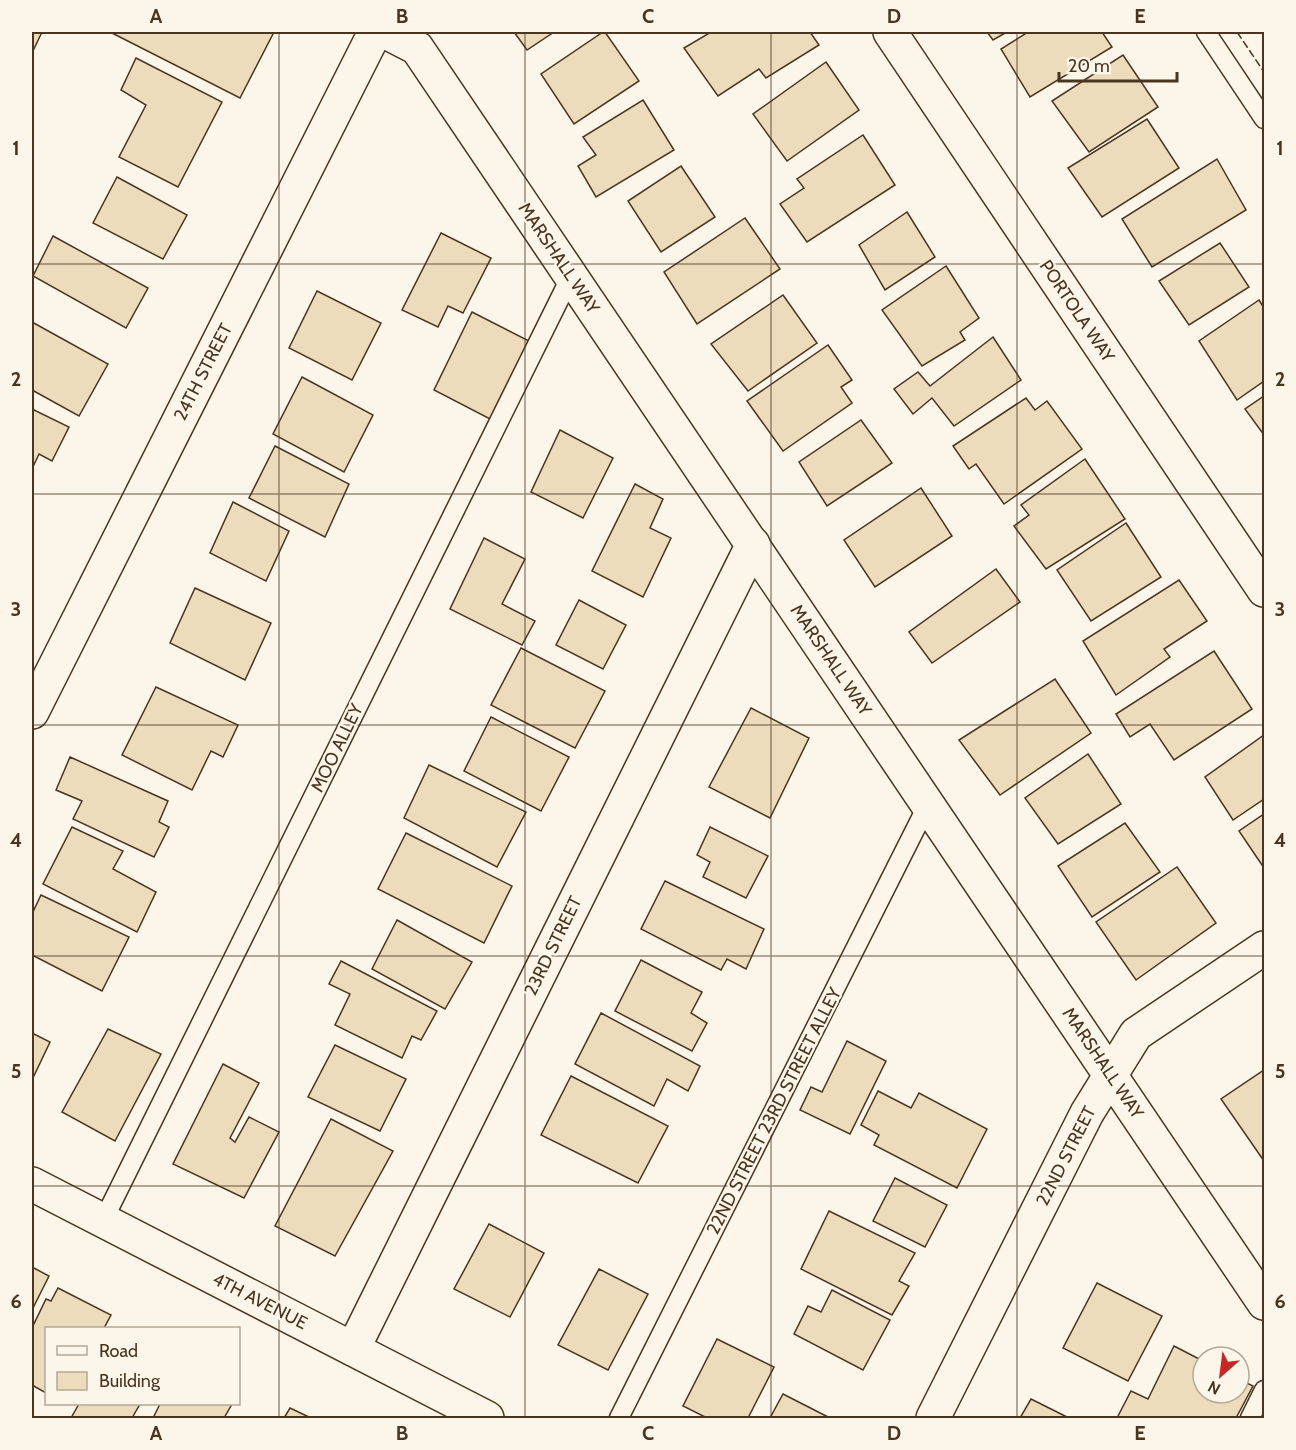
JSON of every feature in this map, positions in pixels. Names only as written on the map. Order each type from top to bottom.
[{"type":"street","name":"24TH STREET","points":[[32,712],[375,32]]},
{"type":"street","name":"MARSHALL WAY","points":[[386,32],[417,48],[1264,1303]]},
{"type":"street","name":"PORTOLA WAY","points":[[890,32],[1264,590]]},
{"type":"street","name":"23RD STREET","points":[[353,1348],[753,544]]},
{"type":"street","name":"22ND STREET","points":[[933,1419],[1087,1113],[1136,1034],[1264,948]]},
{"type":"street","name":"4TH AVENUE","points":[[32,1184],[488,1419]]},
{"type":"lane","points":[[1206,32],[1264,119]]},
{"type":"lane","name":"MOO ALLEY","points":[[103,1221],[571,276]]},
{"type":"lane","name":"22ND STREET 23RD STREET ALLEY","points":[[619,1419],[928,804]]},
{"type":"lane","points":[[1250,1419],[1264,1390]]},
{"type":"building","points":[[32,32],[42,32],[32,53]]},
{"type":"building","points":[[110,32],[274,32],[240,98]]},
{"type":"building","points":[[514,32],[554,32],[527,50]]},
{"type":"building","points":[[603,32],[639,81],[574,124],[541,74]]},
{"type":"building","points":[[711,32],[810,32],[819,45],[766,78],[759,69],[718,96],[684,48]]},
{"type":"building","points":[[987,32],[1007,32],[993,40]]},
{"type":"building","points":[[1028,32],[1102,32],[1112,47],[1030,97],[1001,49]]},
{"type":"building","points":[[1123,55],[1158,107],[1089,152],[1052,101]]},
{"type":"building","points":[[136,58],[222,102],[178,187],[119,157],[146,105],[121,90]]},
{"type":"building","points":[[826,62],[859,110],[787,161],[753,114]]},
{"type":"building","points":[[643,100],[674,150],[596,197],[578,166],[596,155],[583,137]]},
{"type":"building","points":[[1147,119],[1179,168],[1102,217],[1068,168]]},
{"type":"building","points":[[863,135],[895,185],[807,242],[780,204],[804,188],[797,179]]},
{"type":"building","points":[[1217,159],[1246,210],[1152,267],[1122,219]]},
{"type":"building","points":[[681,166],[715,217],[661,252],[628,201]]},
{"type":"building","points":[[117,177],[187,215],[163,259],[93,223]]},
{"type":"building","points":[[907,212],[935,257],[885,290],[859,245]]},
{"type":"building","points":[[745,218],[780,269],[697,324],[664,272]]},
{"type":"building","points":[[441,233],[491,258],[463,313],[448,306],[438,327],[402,310]]},
{"type":"building","points":[[53,236],[148,288],[126,328],[33,276]]},
{"type":"building","points":[[1220,243],[1249,287],[1189,325],[1159,281]]},
{"type":"building","points":[[946,266],[979,318],[960,332],[965,340],[922,366],[882,310]]},
{"type":"building","points":[[317,291],[381,323],[352,380],[289,348]]},
{"type":"building","points":[[783,295],[817,343],[748,391],[711,344]]},
{"type":"building","points":[[1259,300],[1264,308],[1264,381],[1237,400],[1199,341]]},
{"type":"building","points":[[472,312],[531,342],[492,420],[434,390]]},
{"type":"building","points":[[32,322],[108,364],[79,416],[32,390]]},
{"type":"building","points":[[993,337],[1021,380],[954,426],[932,398],[913,414],[894,389],[918,372],[930,386]]},
{"type":"building","points":[[828,345],[852,380],[841,387],[852,403],[783,451],[747,401]]},
{"type":"building","points":[[302,377],[373,415],[344,472],[273,434]]},
{"type":"building","points":[[1264,396],[1264,435],[1245,409]]},
{"type":"building","points":[[1026,398],[1035,410],[1047,401],[1082,449],[1004,504],[976,464],[969,469],[953,446]]},
{"type":"building","points":[[32,409],[69,427],[52,461],[39,454],[32,469]]},
{"type":"building","points":[[861,420],[892,463],[827,506],[799,462]]},
{"type":"building","points":[[560,430],[613,458],[583,518],[531,492]]},
{"type":"building","points":[[275,446],[349,484],[325,537],[249,498]]},
{"type":"building","points":[[1085,459],[1125,519],[1046,569],[1014,526],[1029,515],[1021,505]]},
{"type":"building","points":[[635,484],[663,499],[650,528],[671,538],[643,597],[592,571]]},
{"type":"building","points":[[921,488],[952,536],[875,587],[844,540]]},
{"type":"building","points":[[233,502],[289,531],[266,581],[210,553]]},
{"type":"building","points":[[1126,523],[1161,577],[1091,621],[1057,570]]},
{"type":"building","points":[[484,538],[525,559],[502,604],[535,621],[522,645],[450,609]]},
{"type":"building","points":[[996,569],[1020,602],[932,663],[909,632]]},
{"type":"building","points":[[1179,580],[1207,621],[1164,649],[1170,657],[1116,695],[1083,641]]},
{"type":"building","points":[[195,588],[271,623],[245,680],[170,643]]},
{"type":"building","points":[[579,600],[626,625],[603,669],[556,645]]},
{"type":"building","points":[[521,648],[605,691],[575,748],[491,705]]},
{"type":"building","points":[[1214,651],[1252,709],[1174,760],[1150,724],[1130,737],[1116,714]]},
{"type":"building","points":[[1055,679],[1091,733],[1000,795],[959,740]]},
{"type":"building","points":[[156,687],[238,725],[223,757],[211,751],[192,790],[122,755]]},
{"type":"building","points":[[751,708],[809,738],[770,818],[709,787]]},
{"type":"building","points":[[491,717],[569,757],[541,811],[464,771]]},
{"type":"building","points":[[1264,735],[1264,799],[1233,820],[1205,777]]},
{"type":"building","points":[[1088,754],[1121,804],[1058,844],[1025,798]]},
{"type":"building","points":[[70,757],[168,801],[159,822],[169,827],[154,857],[73,819],[82,801],[56,790]]},
{"type":"building","points":[[429,765],[526,812],[497,867],[404,818]]},
{"type":"building","points":[[1264,814],[1264,868],[1239,831]]},
{"type":"building","points":[[1125,823],[1160,872],[1092,917],[1058,866]]},
{"type":"building","points":[[72,827],[123,851],[113,869],[156,892],[137,932],[43,884]]},
{"type":"building","points":[[710,827],[768,856],[746,898],[703,877],[710,862],[697,855]]},
{"type":"building","points":[[406,833],[512,886],[484,943],[378,889]]},
{"type":"building","points":[[1177,867],[1216,923],[1136,980],[1096,922]]},
{"type":"building","points":[[665,881],[764,929],[746,969],[727,959],[721,970],[641,929]]},
{"type":"building","points":[[41,895],[129,937],[102,991],[32,955],[32,914]]},
{"type":"building","points":[[397,920],[472,962],[445,1009],[372,969]]},
{"type":"building","points":[[641,960],[702,992],[691,1013],[707,1023],[692,1051],[615,1011]]},
{"type":"building","points":[[341,961],[437,1011],[421,1040],[412,1036],[402,1058],[335,1025],[350,994],[329,984]]},
{"type":"building","points":[[601,1013],[700,1066],[688,1091],[667,1079],[654,1106],[575,1064]]},
{"type":"building","points":[[108,1029],[161,1054],[115,1141],[62,1112]]},
{"type":"building","points":[[32,1033],[50,1042],[32,1080]]},
{"type":"building","points":[[847,1041],[886,1061],[850,1134],[800,1110],[811,1087],[822,1092]]},
{"type":"building","points":[[335,1045],[406,1079],[380,1131],[308,1097]]},
{"type":"building","points":[[223,1064],[259,1083],[230,1138],[235,1142],[249,1117],[279,1132],[244,1198],[173,1164]]},
{"type":"building","points":[[1264,1070],[1264,1161],[1221,1099]]},
{"type":"building","points":[[571,1076],[668,1126],[638,1183],[541,1135]]},
{"type":"building","points":[[878,1091],[911,1108],[919,1093],[987,1129],[957,1188],[874,1145],[879,1135],[861,1125]]},
{"type":"building","points":[[331,1119],[393,1151],[335,1256],[275,1226]]},
{"type":"building","points":[[895,1178],[947,1205],[925,1247],[873,1221]]},
{"type":"building","points":[[829,1211],[915,1253],[899,1281],[909,1286],[892,1315],[801,1269]]},
{"type":"building","points":[[489,1224],[544,1253],[510,1317],[454,1289]]},
{"type":"building","points":[[32,1267],[49,1276],[32,1310]]},
{"type":"building","points":[[599,1269],[648,1294],[608,1370],[558,1345]]},
{"type":"building","points":[[1097,1283],[1162,1316],[1128,1381],[1063,1348]]},
{"type":"building","points":[[58,1288],[111,1315],[105,1327],[45,1327],[45,1392],[32,1385],[32,1328],[46,1299],[51,1301]]},
{"type":"building","points":[[832,1290],[890,1320],[863,1370],[794,1334],[808,1306],[821,1312]]},
{"type":"building","points":[[717,1339],[774,1367],[748,1418],[707,1418],[683,1406]]},
{"type":"building","points":[[1174,1346],[1191,1355],[1191,1405],[1243,1405],[1236,1418],[1117,1418],[1131,1391],[1148,1399]]},
{"type":"building","points":[[783,1394],[830,1418],[770,1418]]},
{"type":"building","points":[[1031,1399],[1069,1418],[1020,1418]]},
{"type":"building","points":[[78,1405],[139,1405],[132,1418],[71,1418]]},
{"type":"building","points":[[160,1405],[231,1405],[224,1418],[153,1418]]},
{"type":"building","points":[[290,1408],[311,1418],[284,1418]]},
{"type":"fence","points":[[1237,32],[1264,72]]}]
